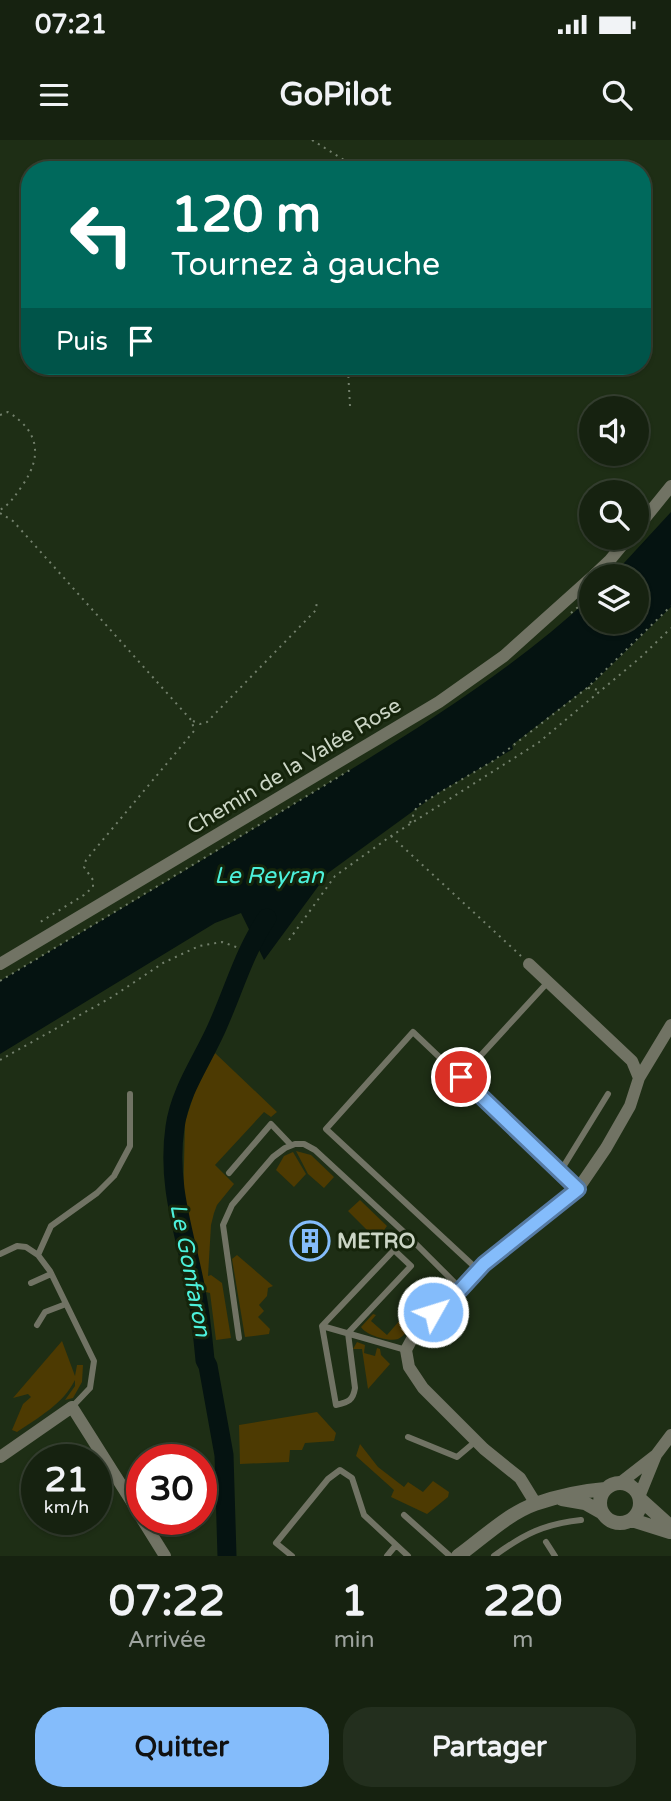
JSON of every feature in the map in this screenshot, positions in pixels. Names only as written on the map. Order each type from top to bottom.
[{"type":"street","points":[[649,513],[671,486]]},
{"type":"street","name":"Chemin de la Valée Rose","points":[[607,564],[619,550]]},
{"type":"street","name":"Chemin de la Valée Rose","points":[[0,964],[439,702],[504,656],[579,589]]},
{"type":"street","points":[[529,964],[632,1061],[639,1078]]},
{"type":"street","points":[[536,1504],[520,1478],[476,1441],[423,1388],[409,1367],[406,1350],[433,1312],[461,1289],[478,1270],[578,1189],[630,1106],[639,1078],[671,1025]]},
{"type":"street","points":[[0,1457],[72,1407],[126,1493]]},
{"type":"street","points":[[465,1554],[504,1522],[536,1504],[575,1492],[605,1489],[620,1483],[656,1455],[671,1435]]},
{"type":"street","points":[[557,1499],[586,1503],[611,1522],[625,1523],[632,1520],[639,1511],[640,1498],[656,1455]]},
{"type":"street","points":[[620,1483],[631,1486],[671,1527]]},
{"type":"street","points":[[601,1512],[600,1500],[605,1489]]},
{"type":"street","points":[[632,1520],[671,1533]]},
{"type":"street","points":[[152,1535],[165,1556]]},
{"type":"lane","points":[[461,1077],[548,982]]},
{"type":"lane","points":[[478,1270],[326,1129],[413,1032],[578,1189]]},
{"type":"lane","points":[[38,1255],[51,1226],[97,1193],[114,1177],[130,1146],[130,1094]]},
{"type":"lane","points":[[560,1172],[608,1094]]},
{"type":"lane","points":[[229,1173],[271,1125],[292,1145]]},
{"type":"lane","points":[[239,1338],[223,1225],[232,1205],[273,1157],[292,1145],[304,1144],[315,1150],[407,1234],[461,1289]]},
{"type":"lane","points":[[0,1254],[17,1246],[26,1247],[38,1255],[51,1274],[94,1362],[90,1388],[72,1407]]},
{"type":"lane","points":[[322,1326],[394,1250],[411,1266],[348,1333]]},
{"type":"lane","points":[[31,1283],[51,1274]]},
{"type":"lane","points":[[37,1325],[45,1312],[66,1304]]},
{"type":"lane","points":[[322,1326],[406,1350]]},
{"type":"lane","points":[[322,1326],[336,1405],[350,1402],[354,1397],[348,1333]]},
{"type":"lane","points":[[408,1437],[457,1457],[476,1441]]},
{"type":"lane","points":[[292,1556],[276,1543],[328,1479],[340,1470],[352,1478],[364,1515],[408,1556]]},
{"type":"lane","points":[[404,1516],[450,1556]]},
{"type":"lane","points":[[494,1556],[532,1531],[555,1523],[581,1520]]},
{"type":"lane","points":[[546,1542],[555,1556]]},
{"type":"lane","points":[[387,1556],[396,1545]]},
{"type":"path","points":[[312,140],[346,161]]},
{"type":"path","points":[[348,375],[350,406]]},
{"type":"path","points":[[0,415],[8,412],[28,428],[35,441],[36,457],[26,481],[0,512],[13,521],[192,721],[200,724],[207,722],[316,610],[317,600]]},
{"type":"path","points":[[410,824],[417,806],[493,761],[587,688],[671,606]]},
{"type":"path","points":[[289,940],[335,876],[391,835],[538,743],[671,628]]},
{"type":"path","points":[[587,688],[601,690]]},
{"type":"path","points":[[37,924],[93,887],[93,880],[84,867],[86,860],[194,731],[192,721]]},
{"type":"path","points":[[391,835],[529,964]]},
{"type":"path","points":[[0,1060],[112,997],[163,963],[199,946],[222,942],[239,948]]},
{"type":"shaded area","points":[[215,1053],[277,1112],[271,1117],[264,1112],[215,1165],[234,1184],[217,1205],[211,1225],[208,1276],[211,1275],[222,1283],[231,1338],[216,1340],[210,1293],[206,1292],[206,1289],[200,1294],[183,1205],[185,1122],[195,1091]]},
{"type":"shaded area","points":[[296,1151],[311,1155],[334,1177],[324,1188],[308,1174]]},
{"type":"shaded area","points":[[293,1152],[306,1174],[294,1187],[276,1170],[284,1156]]},
{"type":"shaded area","points":[[360,1200],[387,1226],[377,1240],[348,1211]]},
{"type":"shaded area","points":[[237,1255],[273,1286],[268,1288],[267,1296],[259,1305],[264,1311],[258,1317],[270,1329],[269,1334],[245,1337],[232,1259]]},
{"type":"shaded area","points":[[407,1312],[414,1322],[398,1339],[378,1337],[367,1333],[361,1327],[373,1314],[376,1315],[371,1321],[387,1335]]},
{"type":"shaded area","points":[[62,1341],[75,1376],[77,1365],[83,1365],[82,1382],[73,1398],[65,1400],[75,1386],[75,1380],[64,1396],[50,1409],[17,1432],[12,1430],[23,1404],[31,1397],[28,1394],[13,1398]]},
{"type":"shaded area","points":[[357,1342],[365,1345],[364,1353],[375,1356],[377,1348],[380,1349],[381,1355],[390,1364],[368,1389],[362,1349],[353,1349]]},
{"type":"shaded area","points":[[317,1412],[336,1433],[334,1441],[305,1443],[302,1450],[290,1450],[289,1462],[240,1464],[239,1425]]},
{"type":"shaded area","points":[[360,1444],[378,1467],[404,1487],[408,1482],[423,1492],[433,1481],[449,1492],[448,1497],[427,1514],[391,1497],[394,1490],[356,1456]]},
{"type":"water","name":"Le Reyran","points":[[671,512],[671,607],[649,628],[649,564],[623,564],[636,550],[649,550],[649,536]]},
{"type":"water","name":"Le Reyran","points":[[579,608],[579,634],[643,634],[594,682],[512,745],[513,749],[438,793],[328,873],[264,960],[241,913],[215,923],[0,1054],[0,981],[425,723],[494,676]]},
{"type":"waterway","name":"Le Gonfaron","points":[[227,1556],[224,1455],[205,1360],[197,1296],[175,1192],[173,1149],[178,1113],[187,1087],[218,1025],[252,943],[267,918]]},
{"type":"place","name":"METRO","points":[[310,1241]]},
{"type":"route","points":[[433,1312],[461,1289],[484,1264],[578,1189],[461,1077]]}]
